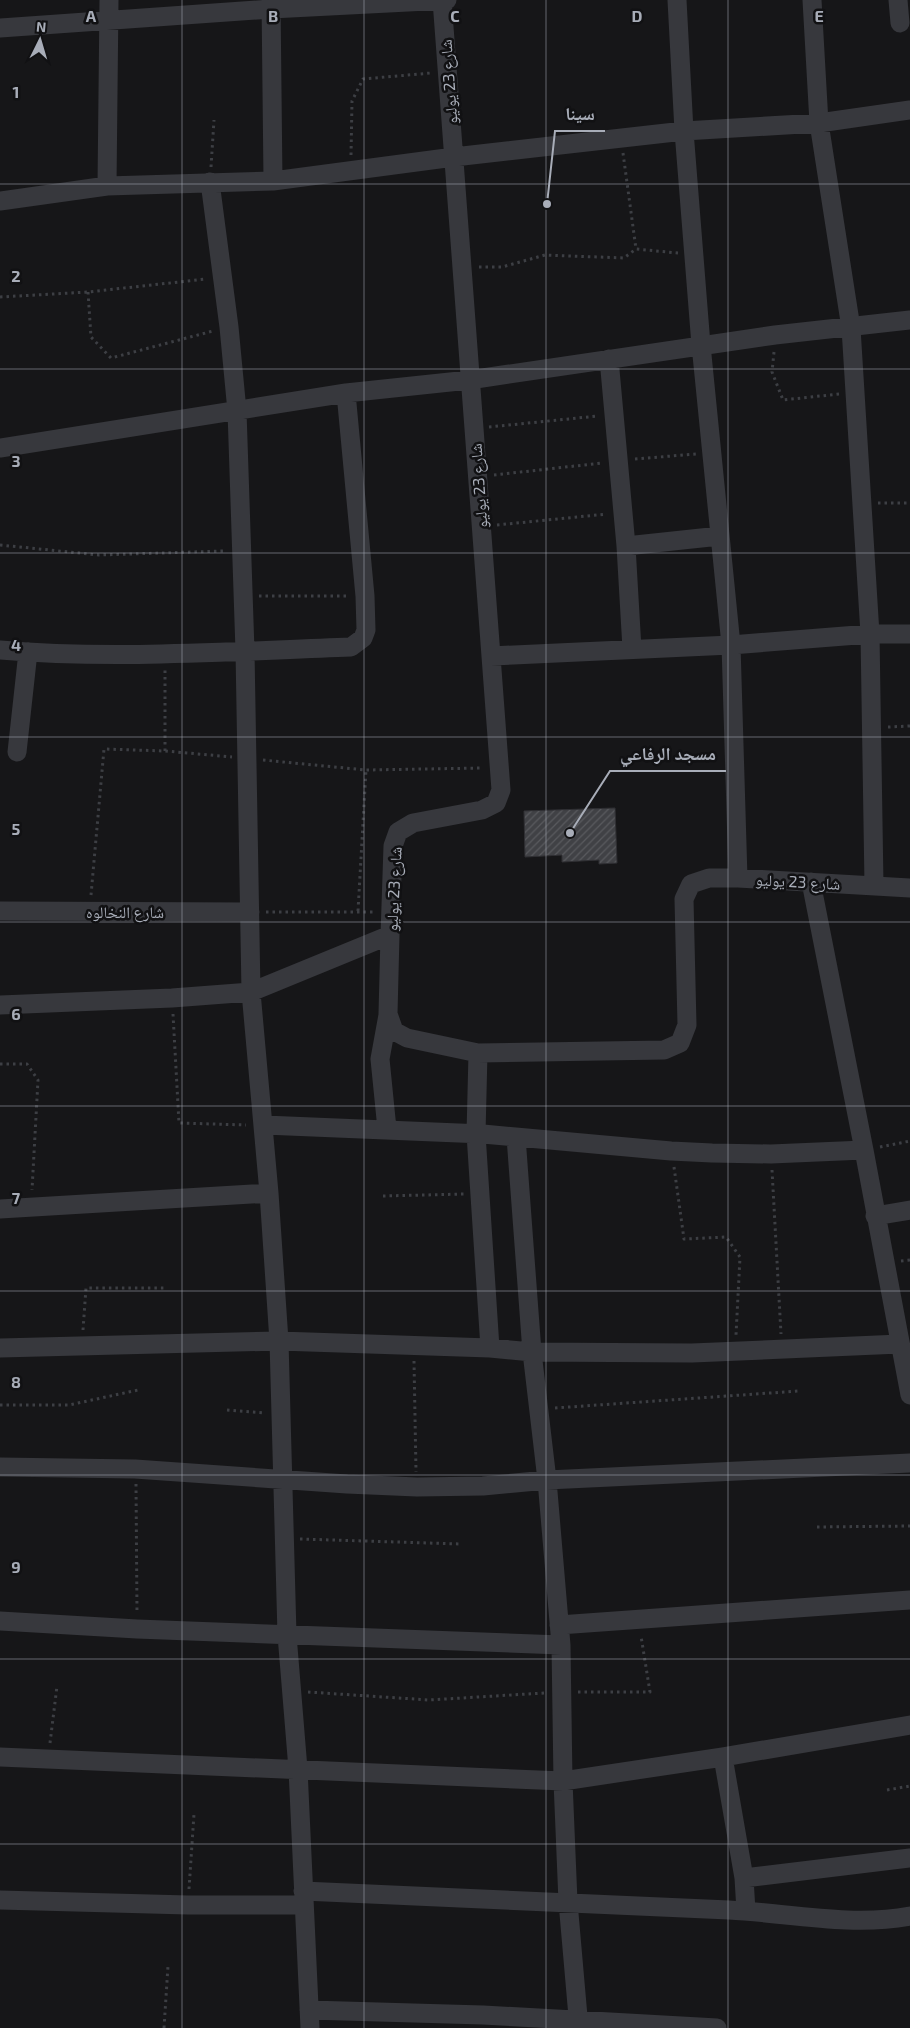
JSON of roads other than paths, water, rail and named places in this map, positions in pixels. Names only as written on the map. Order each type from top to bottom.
[{"type":"street","points":[[107,186],[109,0]]},
{"type":"street","points":[[0,28],[271,5],[444,0]]},
{"type":"street","name":"شارع 23 يوليو","points":[[444,0],[446,72],[463,266],[469,380],[478,476],[501,790],[496,803],[482,810],[413,823],[398,832],[392,846],[390,912],[388,1014],[394,1031],[407,1038],[478,1053],[664,1050],[680,1043],[687,1025],[684,899],[691,884],[709,878],[738,878],[910,888]]},
{"type":"street","points":[[677,0],[684,131],[701,345],[731,645],[738,878]]},
{"type":"street","points":[[812,0],[819,123],[851,328],[870,634],[874,885]]},
{"type":"street","points":[[898,0],[900,23]]},
{"type":"street","points":[[271,5],[273,181]]},
{"type":"street","points":[[0,201],[107,186],[273,181],[454,157],[621,138],[684,131],[819,123],[910,110]]},
{"type":"street","points":[[210,182],[221,278],[229,327],[237,411],[244,596],[251,992],[264,1125],[278,1341],[287,1635],[290,1691],[298,1769],[309,2019],[717,2028]]},
{"type":"street","points":[[0,448],[346,393],[469,380],[701,345],[910,320]]},
{"type":"street","points":[[609,359],[626,546],[632,649]]},
{"type":"street","points":[[0,650],[165,654],[351,647],[363,638],[366,630],[366,596],[346,393]]},
{"type":"street","points":[[626,546],[720,536]]},
{"type":"street","points":[[490,656],[731,645],[870,634],[910,634]]},
{"type":"street","points":[[17,752],[28,652]]},
{"type":"street","points":[[811,882],[876,1216],[903,1319],[900,1344],[910,1395]]},
{"type":"street","name":"شارع النخالوه","points":[[0,911],[250,912]]},
{"type":"street","points":[[0,1006],[172,998],[251,992],[390,935]]},
{"type":"street","points":[[387,1129],[380,1059],[388,1014]]},
{"type":"street","points":[[478,1053],[476,1134],[490,1348]]},
{"type":"street","points":[[264,1125],[476,1134],[672,1152],[771,1154],[864,1150]]},
{"type":"street","points":[[516,1137],[532,1352],[547,1480],[561,1645],[563,1781],[568,1902],[579,2024]]},
{"type":"street","points":[[0,1209],[269,1193]]},
{"type":"street","points":[[876,1216],[910,1210]]},
{"type":"street","points":[[0,1348],[278,1341],[490,1348],[532,1352],[735,1351],[900,1344]]},
{"type":"street","points":[[0,1467],[135,1469],[417,1487],[483,1486],[547,1480],[910,1463]]},
{"type":"street","points":[[559,1625],[910,1600]]},
{"type":"street","points":[[0,1621],[137,1629],[561,1645]]},
{"type":"street","points":[[0,1757],[563,1781],[723,1757],[910,1725]]},
{"type":"street","points":[[723,1757],[744,1878],[746,1911]]},
{"type":"street","points":[[744,1878],[910,1858]]},
{"type":"street","points":[[0,1900],[188,1905],[303,1898],[568,1902],[746,1911],[850,1920],[879,1920],[910,1916]]},
{"type":"place","name":"سينا","points":[[547,204]]},
{"type":"place","name":"مسجد الرفاعي","points":[[570,833]]}]
